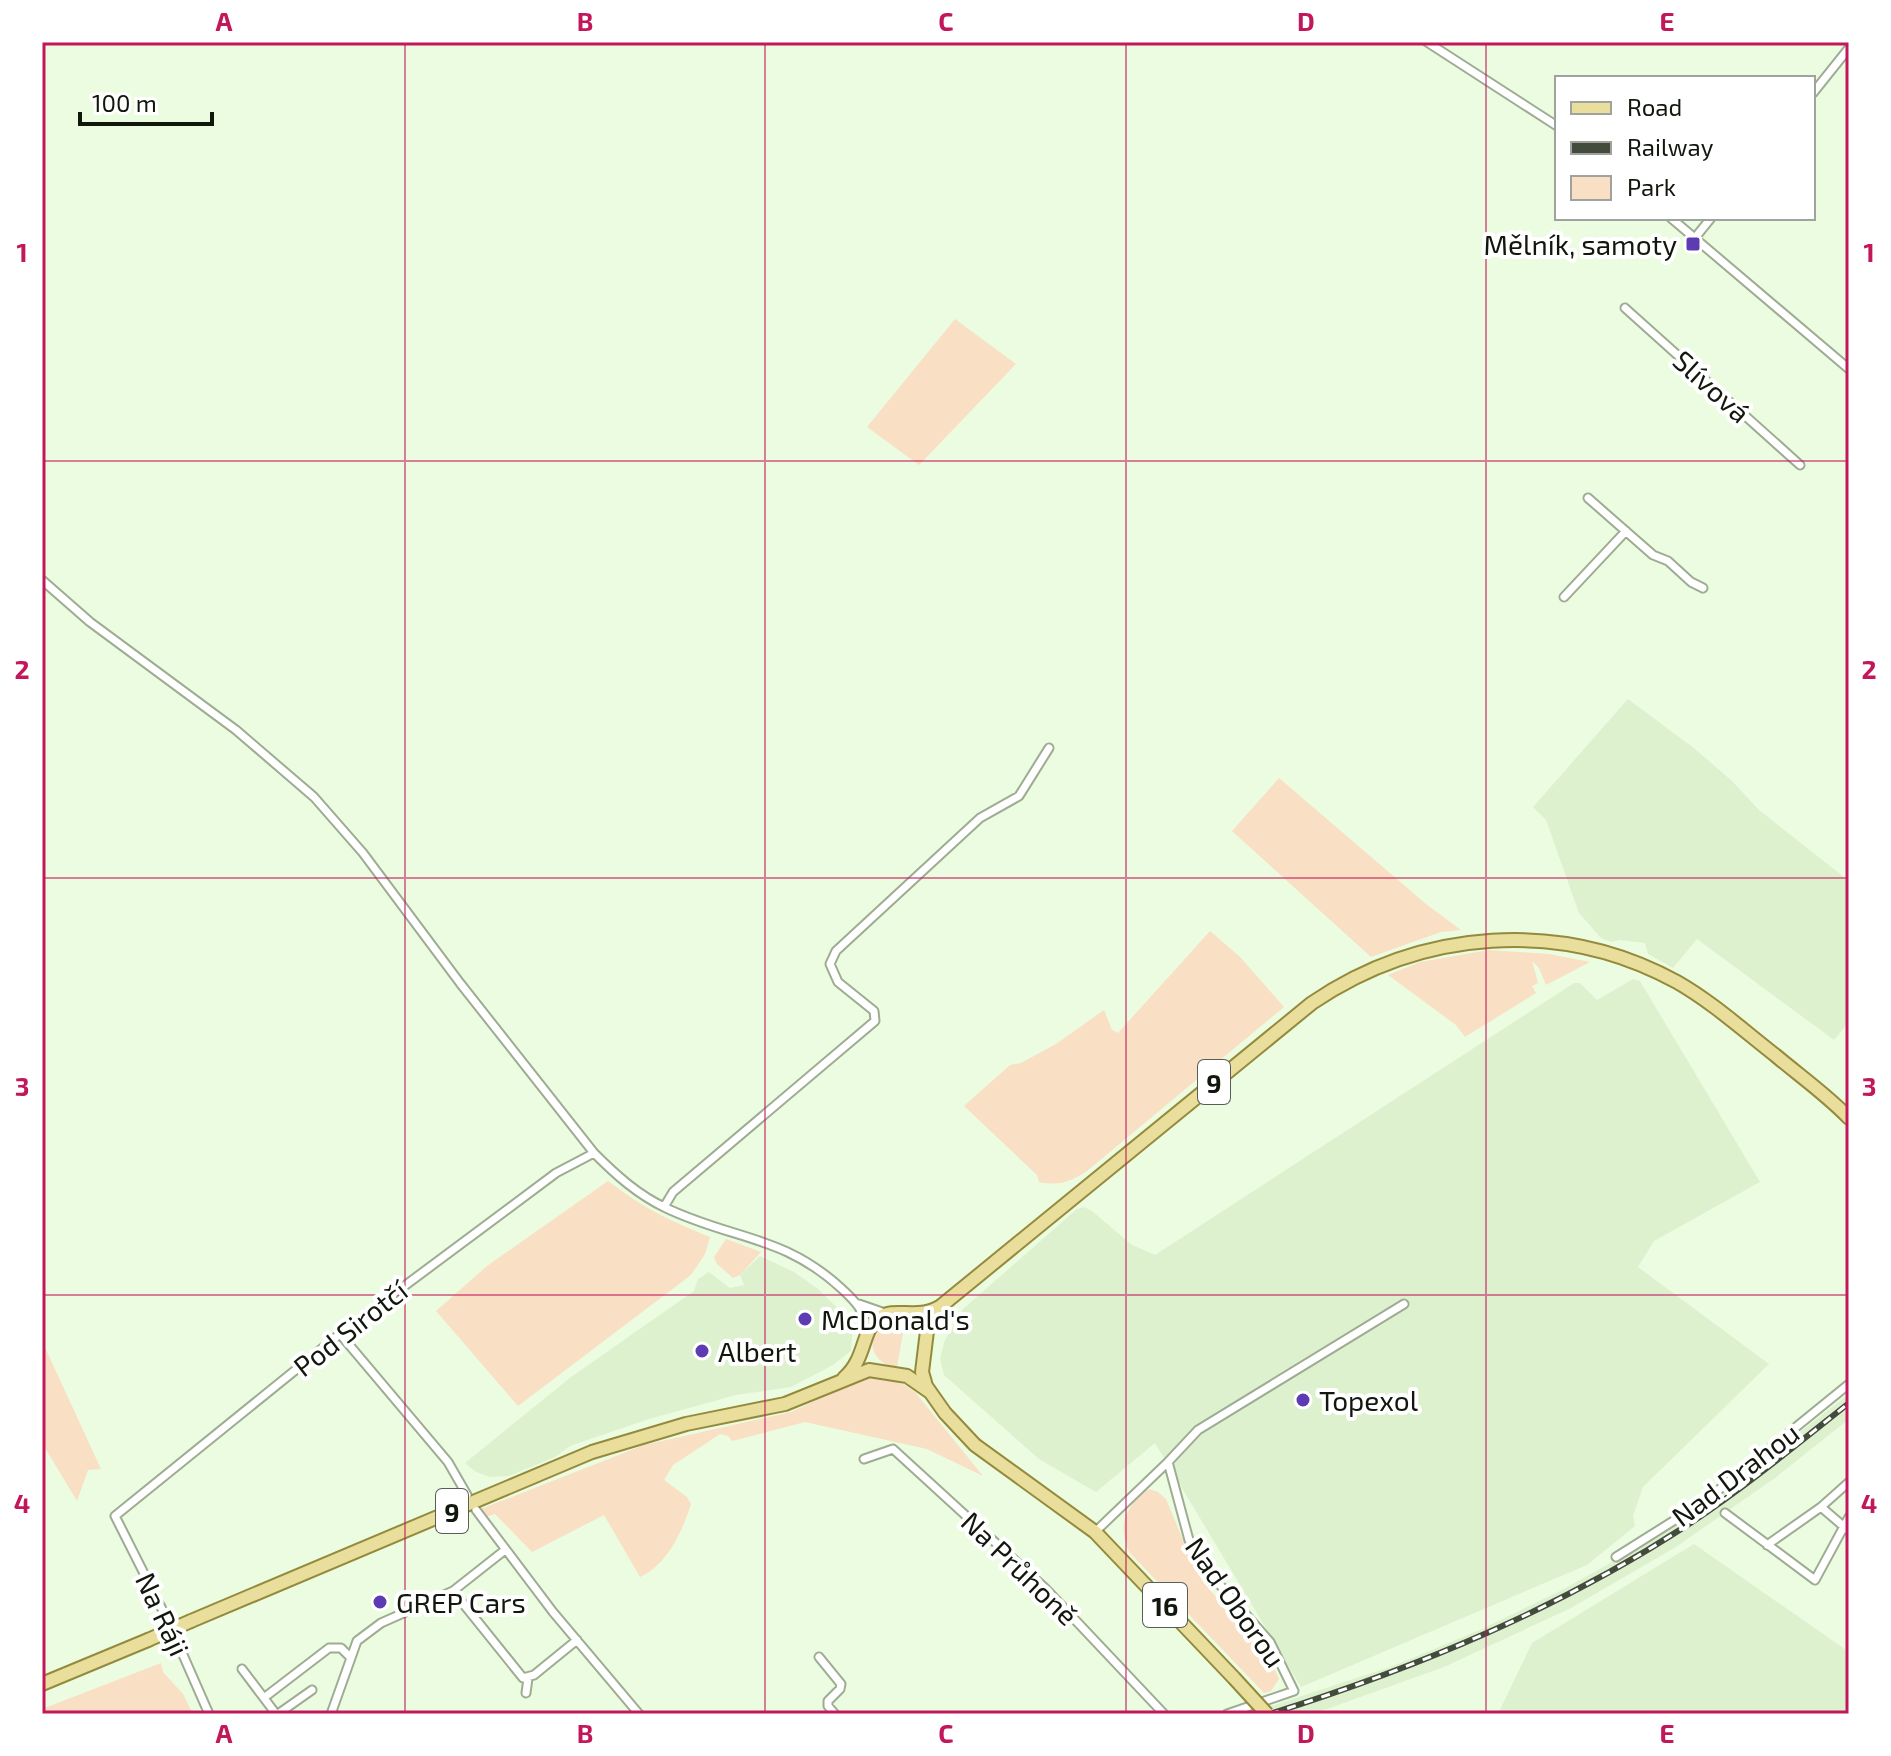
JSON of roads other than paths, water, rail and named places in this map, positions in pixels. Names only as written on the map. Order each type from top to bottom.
[{"type":"main road","name":"9","points":[[42,1684],[592,1452],[686,1424],[785,1404],[869,1370],[889,1372],[911,1368],[923,1355],[929,1323],[941,1306],[1312,1003],[1375,968],[1433,948],[1471,942],[1529,940],[1588,948],[1634,963],[1678,983],[1713,1006],[1843,1108],[1849,1118]]},
{"type":"main road","name":"9","points":[[889,1313],[922,1314],[941,1306]]},
{"type":"main road","points":[[844,1378],[860,1359],[866,1337],[876,1320],[889,1313]]},
{"type":"main road","points":[[905,1314],[919,1324],[925,1339]]},
{"type":"main road","points":[[866,1337],[870,1359],[889,1372]]},
{"type":"main road","name":"16","points":[[923,1355],[922,1372],[930,1392],[954,1424],[975,1445],[1095,1532],[1267,1714]]},
{"type":"main road","name":"16","points":[[889,1372],[913,1379],[930,1392]]},
{"type":"street","points":[[1427,42],[1555,125]]},
{"type":"street","points":[[1815,90],[1849,48]]},
{"type":"street","points":[[1673,220],[1849,369]]},
{"type":"street","points":[[1694,239],[1709,220]]},
{"type":"street","name":"Slívová","points":[[1625,308],[1800,465]]},
{"type":"street","points":[[1588,498],[1653,555],[1668,561],[1691,582],[1703,588]]},
{"type":"street","points":[[1564,597],[1626,531]]},
{"type":"street","points":[[42,580],[90,622],[236,730],[314,797],[363,853],[460,983],[594,1153],[629,1186],[664,1207],[697,1221],[762,1240],[798,1255],[819,1268],[863,1312],[866,1337]]},
{"type":"street","points":[[664,1207],[673,1192],[875,1021],[874,1011],[838,982],[830,964],[836,951],[984,814],[1019,796],[1049,748]]},
{"type":"street","name":"Pod Sirotčí","points":[[115,1516],[340,1334],[556,1173],[594,1153]]},
{"type":"street","points":[[854,1300],[871,1310],[889,1313]]},
{"type":"street","points":[[1095,1532],[1198,1430],[1404,1304]]},
{"type":"street","points":[[340,1334],[448,1462],[467,1495]]},
{"type":"street","name":"Nad Drahou","points":[[1616,1557],[1705,1501],[1849,1384]]},
{"type":"street","name":"Na Průhoně","points":[[864,1459],[893,1449],[1045,1588],[1164,1714]]},
{"type":"street","name":"Nad Oborou","points":[[1168,1462],[1189,1540],[1206,1569],[1270,1642],[1294,1691],[1227,1714]]},
{"type":"street","points":[[1767,1545],[1821,1507],[1849,1482]]},
{"type":"street","points":[[1821,1507],[1846,1530]]},
{"type":"street","points":[[476,1510],[639,1714]]},
{"type":"street","points":[[1725,1513],[1815,1580],[1846,1530],[1849,1517]]},
{"type":"street","name":"Na Ráji","points":[[115,1516],[169,1623],[209,1714]]},
{"type":"street","points":[[331,1714],[357,1641],[381,1623],[453,1591],[505,1550]]},
{"type":"street","points":[[453,1591],[521,1677],[528,1678]]},
{"type":"street","points":[[526,1693],[528,1678],[577,1640]]},
{"type":"street","points":[[265,1697],[329,1648],[341,1648],[350,1657]]},
{"type":"street","points":[[819,1657],[841,1684],[828,1701],[835,1714]]},
{"type":"street","points":[[242,1669],[277,1714],[312,1690]]},
{"type":"railway","points":[[1270,1714],[1433,1656],[1590,1583],[1710,1510],[1849,1403]]},
{"type":"place","name":"Mělník, samoty","points":[[1693,244]]},
{"type":"place","name":"McDonald's","points":[[805,1319]]},
{"type":"place","name":"Albert","points":[[702,1351]]},
{"type":"place","name":"Topexol","points":[[1303,1400]]},
{"type":"place","name":"GREP Cars","points":[[380,1602]]}]
